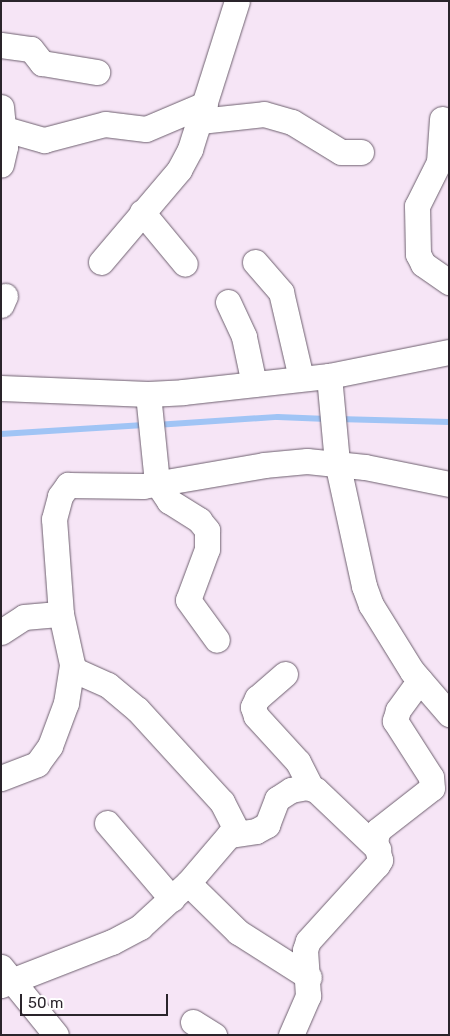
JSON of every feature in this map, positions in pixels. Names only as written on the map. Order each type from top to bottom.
[{"type":"street","points":[[101,262],[179,170],[202,113],[226,29],[237,1]]},
{"type":"street","points":[[1,45],[31,49],[42,63],[96,72]]},
{"type":"street","points":[[1,165],[3,118],[44,140],[105,124],[146,129],[202,113],[264,114],[292,122],[341,152],[362,152]]},
{"type":"street","points":[[442,119],[439,162],[417,206],[418,254],[423,264],[449,282]]},
{"type":"street","points":[[142,212],[185,264]]},
{"type":"street","points":[[255,262],[282,292],[301,378]]},
{"type":"street","points":[[228,302],[244,337],[254,384]]},
{"type":"street","points":[[1,388],[149,404],[254,384],[301,378],[329,381],[449,352]]},
{"type":"street","points":[[329,381],[337,455],[364,586],[387,631],[420,680],[449,714]]},
{"type":"street","points":[[149,404],[156,473],[169,501],[199,520],[207,530],[207,549],[188,600],[217,640]]},
{"type":"street","points":[[1,778],[37,764],[44,755],[60,724],[72,669],[61,614],[54,519],[64,489],[75,484],[127,487],[156,473],[264,465],[337,455],[449,484]]},
{"type":"street","points":[[1,632],[24,617],[61,614]]},
{"type":"street","points":[[72,669],[108,685],[137,710],[222,802],[237,832]]},
{"type":"street","points":[[285,674],[257,698],[253,707],[256,716],[298,762],[311,787],[378,849]]},
{"type":"street","points":[[291,1035],[304,1008],[309,977],[305,957],[308,941],[377,865],[380,860],[375,840],[378,830],[432,788],[431,777],[395,721],[398,710],[420,680]]},
{"type":"street","points":[[56,1035],[4,982],[125,936],[158,914],[227,836],[237,832],[264,828],[271,819],[277,799],[291,790],[311,787]]},
{"type":"street","points":[[107,823],[180,891],[238,932],[309,977]]},
{"type":"street","points":[[193,1022],[214,1035]]},
{"type":"waterway","points":[[156,425],[278,417],[327,419]]},
{"type":"waterway","points":[[338,419],[449,422]]},
{"type":"waterway","points":[[1,434],[144,425]]}]
